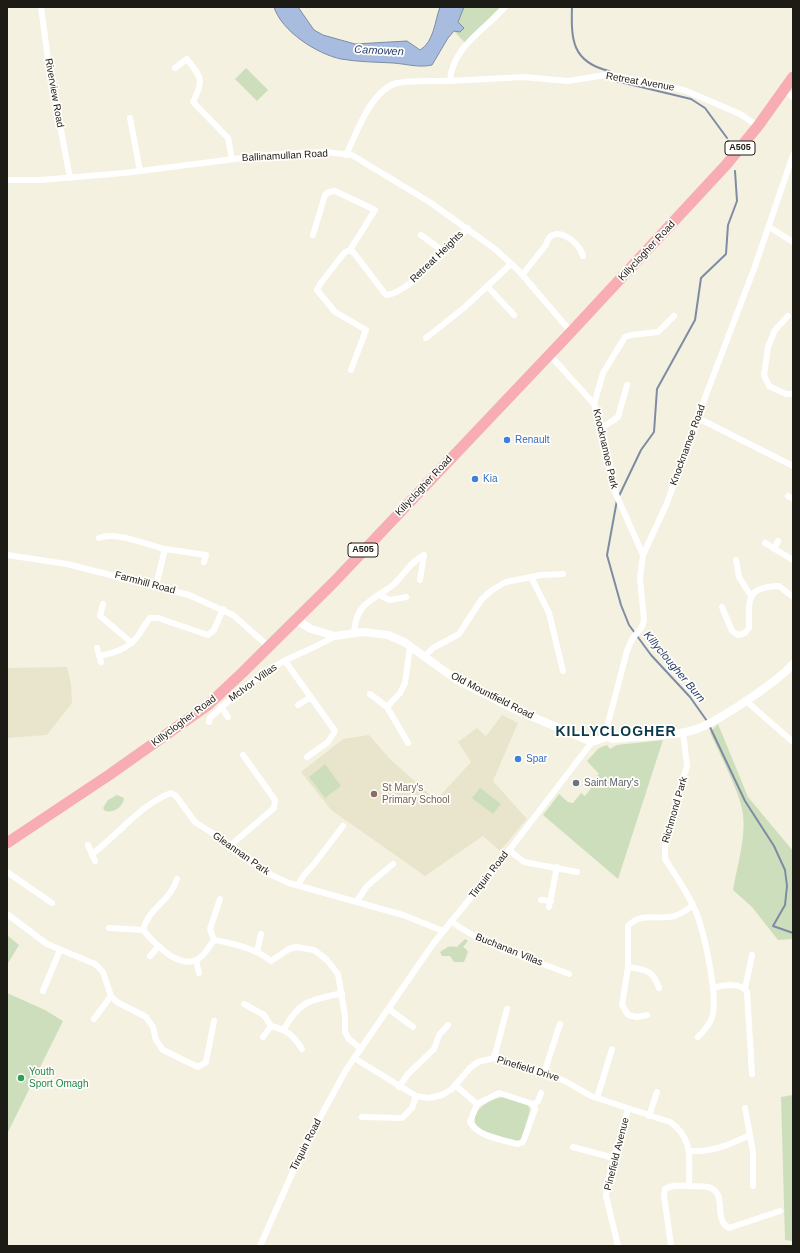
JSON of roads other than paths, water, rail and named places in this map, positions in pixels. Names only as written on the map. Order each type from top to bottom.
[{"type":"highway","name":"Killyclogher Road","points":[[7,843],[109,775],[208,705],[333,582],[571,332],[726,165],[758,126],[789,94],[793,77]]},
{"type":"street","name":"Riverview Road","points":[[41,7],[49,67],[70,178]]},
{"type":"street","points":[[450,81],[458,55],[472,38],[506,7]]},
{"type":"street","points":[[175,68],[187,59],[200,75],[201,85],[193,102],[228,138],[232,159]]},
{"type":"street","name":"Retreat Avenue","points":[[346,154],[371,105],[382,91],[397,83],[523,77],[568,81],[605,75],[617,76],[684,90],[740,114],[758,126]]},
{"type":"street","points":[[130,118],[140,171]]},
{"type":"street","name":"Ballinamullan Road","points":[[7,180],[70,178],[140,171],[266,155],[324,152],[346,154],[358,158],[397,181],[468,228],[522,275],[571,332]]},
{"type":"street","name":"Knocknamoe Road","points":[[607,737],[606,731],[627,650],[644,620],[640,578],[644,555],[667,503],[769,227],[792,160]]},
{"type":"street","points":[[313,235],[325,195],[329,192],[335,191],[375,210],[350,250],[345,252],[317,290],[335,312],[366,330],[351,370]]},
{"type":"street","points":[[769,227],[793,242]]},
{"type":"street","name":"Retreat Heights","points":[[350,250],[354,253],[386,295],[391,295],[397,293],[422,274],[468,228]]},
{"type":"street","points":[[522,275],[546,245],[548,239],[553,235],[561,234],[575,240],[581,249],[583,256]]},
{"type":"street","points":[[421,235],[444,252]]},
{"type":"street","points":[[426,338],[465,307],[511,264]]},
{"type":"street","points":[[487,286],[514,315]]},
{"type":"street","points":[[594,404],[603,373],[625,337],[631,334],[658,332],[674,316]]},
{"type":"street","points":[[788,316],[771,338],[764,375],[765,382],[769,386],[786,394],[793,394]]},
{"type":"street","name":"Knocknamoe Park","points":[[550,354],[594,404],[602,428],[616,494],[644,555]]},
{"type":"street","points":[[602,428],[618,417],[627,385]]},
{"type":"street","points":[[698,418],[793,466]]},
{"type":"street","points":[[99,538],[106,535],[116,536],[165,549],[206,555],[204,562]]},
{"type":"street","points":[[774,549],[778,541]]},
{"type":"street","points":[[765,543],[793,560]]},
{"type":"street","points":[[156,586],[165,549]]},
{"type":"street","name":"Farmhill Road","points":[[7,555],[68,564],[189,595],[223,609],[233,615],[268,646]]},
{"type":"street","points":[[354,633],[355,620],[363,607],[404,575],[409,565],[424,555],[420,580]]},
{"type":"street","points":[[736,560],[739,578],[752,596]]},
{"type":"street","points":[[424,657],[433,648],[459,634],[482,600],[492,590],[506,582],[541,575],[563,574]]},
{"type":"street","points":[[531,577],[549,613],[563,671]]},
{"type":"street","points":[[722,606],[732,631],[738,635],[745,633],[749,628],[749,599],[762,588],[779,586],[793,597]]},
{"type":"street","points":[[379,595],[390,600],[406,597]]},
{"type":"street","points":[[103,604],[100,616],[132,643]]},
{"type":"street","points":[[97,648],[100,659],[115,653],[132,643],[150,618],[158,618],[208,635],[214,630],[223,609]]},
{"type":"street","points":[[294,619],[311,630],[335,636]]},
{"type":"street","name":"Old Mountfield Road","points":[[335,636],[371,632],[388,635],[410,647],[463,683],[508,706],[592,742]]},
{"type":"street","name":"McIvor Villas","points":[[209,722],[210,718],[238,693],[285,661],[320,646],[335,636]]},
{"type":"street","points":[[387,707],[400,693],[404,683],[410,647]]},
{"type":"street","name":"McIvor Villas","points":[[285,661],[335,731],[328,742],[307,757]]},
{"type":"street","points":[[592,742],[607,737],[613,739],[683,732],[708,723],[774,681],[793,664]]},
{"type":"street","points":[[370,694],[387,707],[408,743]]},
{"type":"street","points":[[298,705],[311,696]]},
{"type":"street","points":[[746,700],[793,742]]},
{"type":"street","name":"McIvor Villas","points":[[222,707],[228,717]]},
{"type":"street","name":"Richmond Park","points":[[683,732],[687,766],[665,839],[664,852],[665,858],[693,905],[707,952],[714,997],[711,1020],[698,1037]]},
{"type":"street","name":"Tirquin Road","points":[[260,1246],[303,1149],[340,1080],[354,1058],[443,931],[509,850],[592,742]]},
{"type":"street","points":[[231,845],[274,808],[275,800],[243,756]]},
{"type":"street","name":"Gleannan Park","points":[[92,854],[109,842],[144,810],[172,793],[176,796],[195,822],[231,845],[270,874],[289,883],[358,901],[403,915],[443,931]]},
{"type":"street","points":[[298,885],[304,875],[343,826]]},
{"type":"street","points":[[88,845],[95,861]]},
{"type":"street","points":[[509,850],[524,862],[557,867],[577,872]]},
{"type":"street","points":[[358,901],[367,886],[393,864]]},
{"type":"street","points":[[541,900],[550,904],[557,867]]},
{"type":"street","points":[[7,872],[52,903]]},
{"type":"street","points":[[143,930],[149,916],[166,899],[174,888],[177,878]]},
{"type":"street","points":[[214,940],[210,929],[220,900]]},
{"type":"street","points":[[648,1015],[628,1015],[622,1005],[622,995],[628,967],[626,933],[628,926],[632,922],[643,917],[671,917],[693,905]]},
{"type":"street","points":[[7,914],[47,944],[95,964],[103,972],[111,996],[117,1002],[146,1017],[153,1027],[156,1040],[163,1050],[198,1067],[206,1062],[214,1020]]},
{"type":"street","name":"Buchanan Villas","points":[[451,921],[465,932],[480,939],[569,974]]},
{"type":"street","points":[[109,928],[143,930],[170,956],[185,961],[196,960],[206,953],[214,940]]},
{"type":"street","points":[[257,952],[261,934]]},
{"type":"street","points":[[214,940],[226,942],[257,952],[271,962],[289,950],[296,948],[314,950],[327,960],[338,974],[342,993],[345,1032],[349,1039],[361,1049]]},
{"type":"street","points":[[150,956],[159,946]]},
{"type":"street","points":[[43,991],[60,950]]},
{"type":"street","points":[[752,955],[745,989],[748,997],[752,1074]]},
{"type":"street","points":[[196,960],[199,973]]},
{"type":"street","points":[[628,967],[652,973],[659,988]]},
{"type":"street","points":[[713,988],[734,986],[745,989]]},
{"type":"street","points":[[284,1029],[294,1012],[303,1004],[342,993]]},
{"type":"street","points":[[94,1018],[111,996]]},
{"type":"street","points":[[244,1004],[264,1015],[270,1026],[284,1029],[296,1040],[302,1049]]},
{"type":"street","points":[[389,1009],[413,1027]]},
{"type":"street","points":[[494,1058],[507,1009]]},
{"type":"street","points":[[544,1073],[560,1024]]},
{"type":"street","points":[[399,1087],[408,1074],[434,1049],[439,1035],[448,1025]]},
{"type":"street","points":[[263,1037],[270,1026]]},
{"type":"street","points":[[597,1098],[612,1049]]},
{"type":"street","name":"Pinefield Drive","points":[[354,1058],[399,1087],[416,1096],[429,1098],[442,1095],[455,1085],[470,1068],[478,1062],[494,1058],[566,1081],[582,1092],[628,1109],[670,1122],[680,1129],[685,1136],[689,1151],[689,1186]]},
{"type":"street","points":[[455,1085],[477,1104]]},
{"type":"street","points":[[649,1116],[657,1092]]},
{"type":"street","points":[[534,1105],[524,1100],[500,1093],[477,1104],[470,1122],[473,1128],[481,1133],[518,1144],[523,1142],[535,1108],[534,1105],[538,1101],[541,1093]]},
{"type":"street","points":[[362,1117],[402,1118],[412,1108],[416,1096]]},
{"type":"street","points":[[745,1108],[754,1152],[753,1186]]},
{"type":"street","name":"Pinefield Avenue","points":[[618,1246],[606,1196],[607,1185],[628,1109]]},
{"type":"street","points":[[689,1151],[704,1152],[716,1150],[750,1135]]},
{"type":"street","points":[[573,1147],[614,1158]]},
{"type":"street","points":[[671,1246],[664,1191],[671,1186],[710,1187],[715,1190],[718,1197],[721,1220],[723,1225],[728,1228],[780,1211]]},
{"type":"water","name":"Camowen","points":[[274,7],[298,7],[314,30],[323,35],[355,44],[407,41],[420,50],[425,46],[431,36],[440,7],[464,7],[458,22],[464,28],[460,32],[454,31],[448,38],[432,65],[418,66],[354,61],[341,59],[311,47],[284,25]]},
{"type":"waterway","points":[[572,7],[572,30],[576,48],[587,62],[609,71],[612,74]]},
{"type":"waterway","points":[[614,78],[616,81],[691,99],[705,108],[727,138]]},
{"type":"waterway","name":"Killyclougher Burn","points":[[619,496],[641,450],[654,432],[657,389],[695,320],[701,278],[726,254],[728,225],[737,201],[735,171]]},
{"type":"waterway","name":"Killyclougher Burn","points":[[617,500],[607,555],[621,605],[629,625],[651,655],[690,697],[707,721]]},
{"type":"waterway","name":"Killyclougher Burn","points":[[709,725],[745,801],[774,846],[785,870],[787,886],[785,905],[773,926],[793,933]]},
{"type":"place","name":"Renault","points":[[507,440]]},
{"type":"place","name":"Kia","points":[[475,479]]},
{"type":"place","name":"Spar","points":[[518,759]]},
{"type":"place","name":"Saint Mary's","points":[[576,783]]},
{"type":"place","name":"St Mary's Primary School","points":[[374,794]]},
{"type":"place","name":"Youth Sport Omagh","points":[[21,1078]]},
{"type":"district","name":"KILLYCLOGHER","points":[[616,732]]}]
